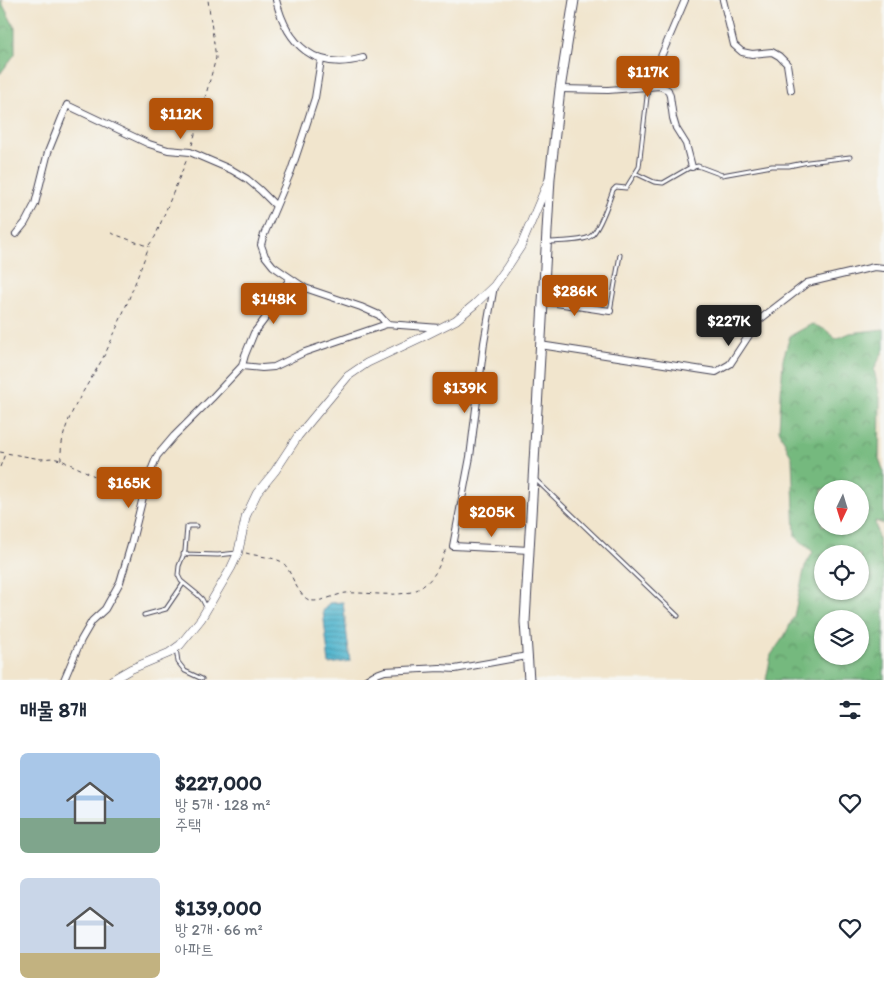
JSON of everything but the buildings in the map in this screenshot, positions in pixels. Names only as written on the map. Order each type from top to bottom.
[{"type":"main road","points":[[529,680],[525,622],[550,178],[560,88],[574,0]]},
{"type":"street","points":[[276,0],[280,17],[289,33],[309,54],[321,60],[350,62],[363,58]]},
{"type":"street","points":[[648,87],[685,0]]},
{"type":"street","points":[[723,0],[734,45],[742,52],[752,54],[772,52],[779,56],[787,64],[791,90]]},
{"type":"street","points":[[321,60],[315,98],[291,171],[261,246],[265,256],[273,266],[306,288],[361,307],[379,315],[387,324]]},
{"type":"street","points":[[560,88],[608,90],[660,86],[668,90],[676,128],[686,144],[692,167]]},
{"type":"street","points":[[16,234],[25,223],[35,204],[48,152],[67,105],[149,144],[168,150],[190,152],[232,170],[247,179],[276,206]]},
{"type":"street","points":[[112,680],[131,669],[169,653],[180,644],[207,609],[227,576],[238,553],[246,516],[257,493],[275,471],[298,436],[348,376],[367,363],[456,320],[494,286],[521,246],[550,178]]},
{"type":"street","points":[[540,345],[716,372],[730,364],[760,320],[807,283],[874,266],[884,268]]},
{"type":"street","points":[[64,680],[92,621],[105,609],[120,582],[150,473],[157,456],[242,366],[244,355],[254,334],[270,312],[290,278]]},
{"type":"street","points":[[494,286],[484,344],[470,457],[453,546],[529,550]]},
{"type":"street","points":[[543,301],[610,311]]},
{"type":"street","points":[[242,366],[274,367],[306,352],[387,324],[441,328]]},
{"type":"street","points":[[366,680],[374,675],[385,672],[440,668],[455,669],[527,656]]},
{"type":"lane","points":[[546,242],[582,240],[591,236],[598,227],[613,190],[616,186],[626,188],[639,167],[648,87]]},
{"type":"lane","points":[[635,173],[654,182],[663,183],[689,168],[698,166],[722,175],[772,166],[789,166],[850,157]]},
{"type":"lane","points":[[610,311],[620,256]]},
{"type":"lane","points":[[532,477],[678,616]]},
{"type":"lane","points":[[196,526],[187,527],[185,551],[179,566],[178,575],[183,584],[202,599],[207,609]]},
{"type":"lane","points":[[183,554],[218,556],[238,553]]},
{"type":"lane","points":[[144,615],[166,609],[183,584]]},
{"type":"lane","points":[[176,648],[178,662],[185,671],[202,679]]},
{"type":"path","points":[[61,460],[62,438],[74,409],[105,354],[133,292],[149,245],[190,152],[216,58],[208,0]]},
{"type":"path","points":[[111,233],[144,245],[149,245]]},
{"type":"path","points":[[0,452],[40,459],[52,458],[61,460],[89,473],[142,503]]},
{"type":"path","points":[[0,467],[6,453]]},
{"type":"path","points":[[238,553],[281,561],[286,565],[303,596],[310,601],[318,601],[345,593],[412,592],[434,576],[447,547],[453,546]]},
{"type":"green space","points":[[0,0],[4,0],[1,1],[15,28],[15,54],[0,74]]},
{"type":"green space","points":[[812,324],[826,330],[836,339],[850,333],[884,329],[884,349],[874,370],[880,398],[879,459],[884,472],[884,524],[875,521],[884,572],[884,680],[766,680],[771,655],[785,635],[794,616],[805,566],[813,552],[795,536],[792,458],[779,430],[783,359],[790,336]]},
{"type":"water","points":[[343,602],[350,661],[329,664],[323,611],[329,603]]}]
